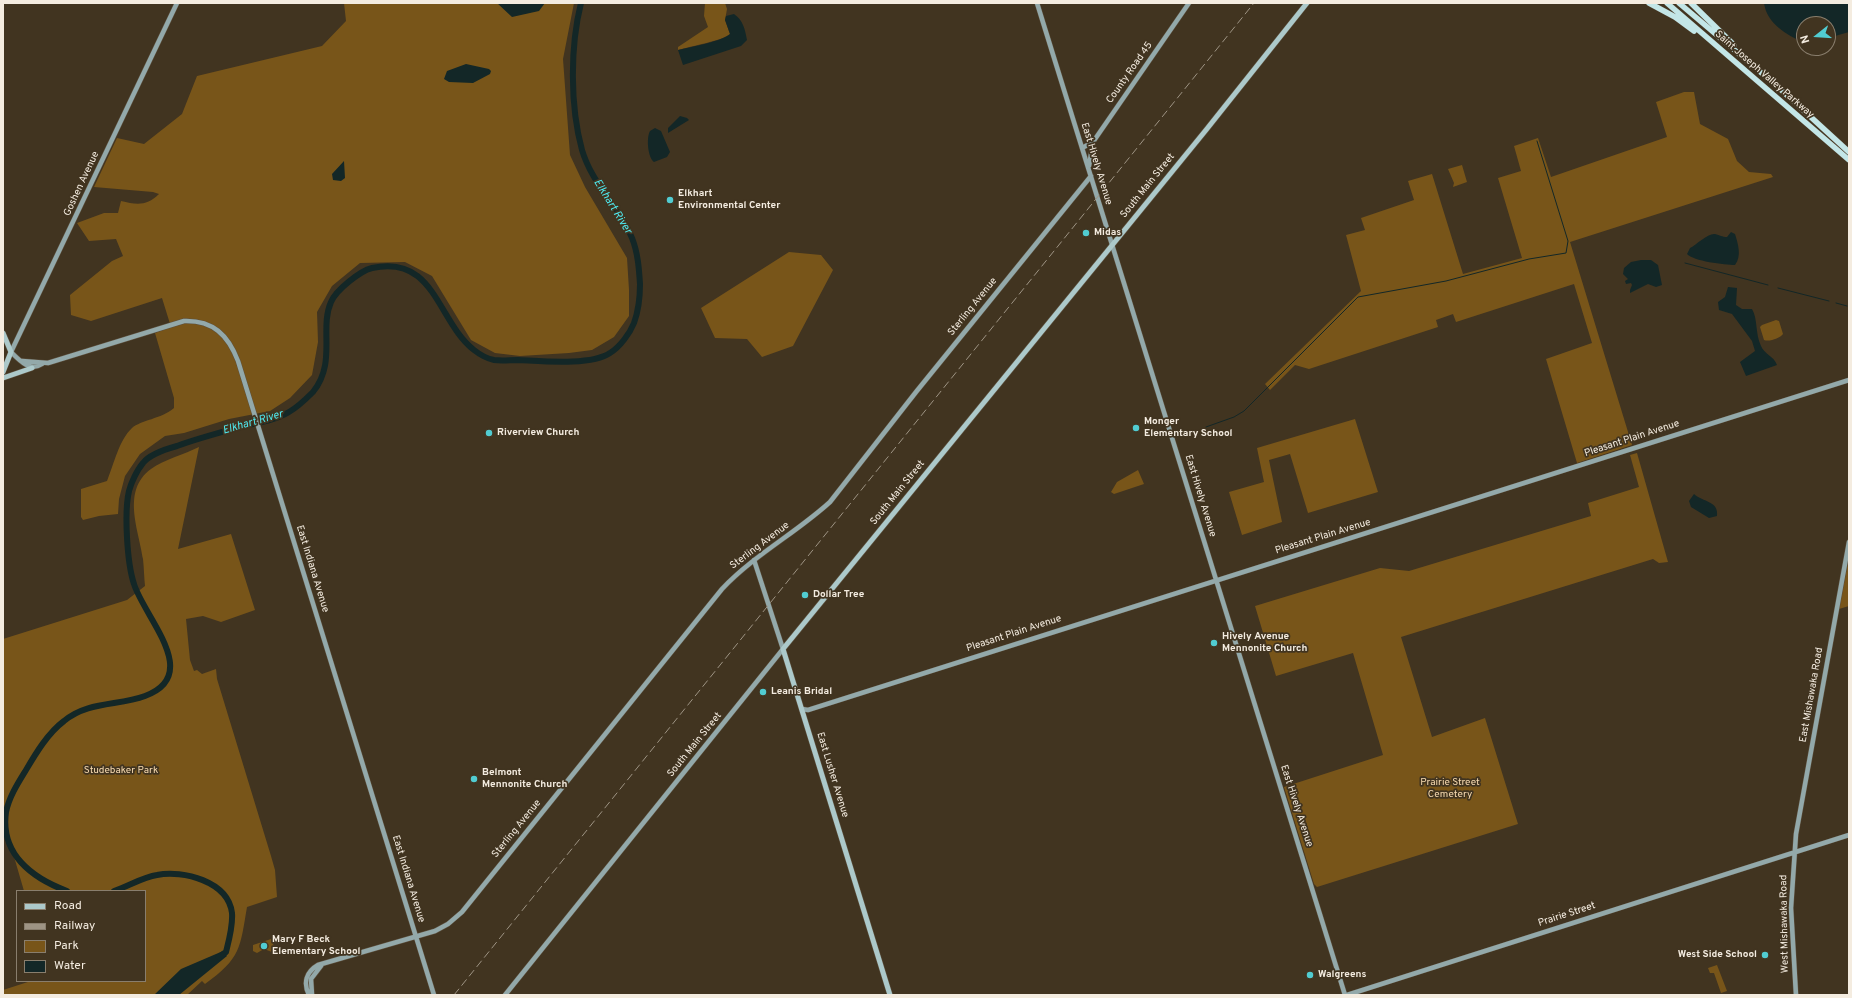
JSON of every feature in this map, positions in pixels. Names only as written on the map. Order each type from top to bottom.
[{"type":"highway","points":[[1649,3],[1675,16],[1733,60]]},
{"type":"highway","name":"Saint Joseph Valley Parkway","points":[[1667,3],[1849,160]]},
{"type":"highway","name":"Saint Joseph Valley Parkway","points":[[1679,3],[1777,86],[1849,152]]},
{"type":"highway","points":[[1691,3],[1777,86]]},
{"type":"main road","name":"South Main Street","points":[[783,649],[1307,3]]},
{"type":"main road","points":[[3,333],[11,352]]},
{"type":"main road","name":"Goshen Avenue","points":[[3,372],[11,352]]},
{"type":"main road","points":[[3,378],[32,368]]},
{"type":"main road","name":"East Lusher Avenue","points":[[783,649],[890,995]]},
{"type":"street","name":"Goshen Avenue","points":[[11,352],[177,3]]},
{"type":"street","name":"East Hively Avenue","points":[[1037,3],[1346,995]]},
{"type":"street","name":"County Road 45","points":[[1082,148],[1093,142],[1189,3]]},
{"type":"street","points":[[1089,169],[1093,142]]},
{"type":"street","name":"Sterling Avenue","points":[[311,995],[306,982],[314,968],[388,943],[441,928],[462,912],[722,589],[740,571],[814,516],[830,502],[916,392],[1091,176]]},
{"type":"street","name":"East Indiana Avenue","points":[[32,368],[184,321],[202,322],[216,328],[228,339],[236,355],[434,995]]},
{"type":"street","points":[[11,352],[27,366],[32,368]]},
{"type":"street","name":"East Indiana Avenue","points":[[22,361],[42,364]]},
{"type":"street","name":"Pleasant Plain Avenue","points":[[802,709],[808,710],[1849,380]]},
{"type":"street","name":"East Mishawaka Road","points":[[1794,852],[1849,542]]},
{"type":"street","name":"East Lusher Avenue","points":[[754,560],[783,649]]},
{"type":"street","name":"South Main Street","points":[[505,995],[783,649]]},
{"type":"street","name":"Prairie Street","points":[[1346,995],[1849,835]]},
{"type":"street","name":"West Mishawaka Road","points":[[1794,852],[1791,908],[1796,995]]},
{"type":"green space","points":[[344,3],[574,3],[563,59],[570,155],[585,187],[627,258],[629,316],[614,337],[592,350],[520,356],[495,353],[471,340],[432,276],[405,262],[360,263],[332,286],[317,312],[318,342],[312,375],[290,398],[270,411],[229,419],[184,433],[165,436],[140,454],[125,476],[119,499],[118,514],[99,516],[83,520],[81,517],[81,489],[107,481],[120,446],[127,433],[132,428],[136,425],[163,415],[174,408],[174,398],[155,333],[171,327],[162,298],[91,321],[71,315],[70,295],[112,261],[123,256],[116,239],[89,241],[77,223],[104,213],[118,213],[121,201],[142,204],[150,201],[159,194],[153,192],[94,187],[117,138],[144,144],[182,114],[197,76],[322,46],[346,21]]},
{"type":"green space","points":[[705,3],[725,3],[727,9],[725,20],[730,34],[726,37],[713,41],[678,50],[678,47],[708,27],[704,16]]},
{"type":"green space","points":[[1684,92],[1694,92],[1700,124],[1728,139],[1737,161],[1749,172],[1771,174],[1773,177],[1570,242],[1632,445],[1577,463],[1546,359],[1592,343],[1574,284],[1456,322],[1453,314],[1436,320],[1438,327],[1309,369],[1295,365],[1270,390],[1265,384],[1361,291],[1346,235],[1365,230],[1361,218],[1414,200],[1408,181],[1432,174],[1463,274],[1522,258],[1498,178],[1521,171],[1514,146],[1538,138],[1551,177],[1667,137],[1656,102]]},
{"type":"green space","points":[[1462,165],[1467,182],[1453,187],[1454,183],[1448,169]]},
{"type":"green space","points":[[789,252],[821,255],[833,270],[793,346],[762,357],[747,339],[715,338],[701,308]]},
{"type":"green space","points":[[1776,320],[1779,321],[1783,334],[1775,339],[1764,340],[1760,327]]},
{"type":"green space","points":[[1355,419],[1378,492],[1308,513],[1290,454],[1269,460],[1282,522],[1242,535],[1229,492],[1264,482],[1257,448]]},
{"type":"green space","name":"Studebaker Park","points":[[199,447],[178,549],[231,534],[255,610],[221,622],[203,616],[186,619],[190,660],[194,671],[197,670],[202,674],[216,669],[217,679],[275,870],[277,897],[247,907],[243,933],[237,951],[232,959],[217,975],[205,984],[202,981],[187,995],[3,995],[3,990],[28,982],[146,982],[146,890],[24,890],[3,819],[3,639],[127,600],[145,586],[143,559],[134,511],[134,499],[142,478],[151,469]]},
{"type":"green space","name":"Prairie Street Cemetery","points":[[1637,453],[1668,562],[1659,563],[1653,559],[1401,637],[1432,737],[1485,718],[1518,824],[1317,887],[1314,884],[1284,787],[1383,755],[1353,653],[1276,676],[1255,606],[1380,568],[1409,571],[1591,516],[1588,503],[1639,487],[1630,455]]},
{"type":"green space","points":[[1138,470],[1144,484],[1114,494],[1111,492],[1117,482]]},
{"type":"green space","points":[[1849,557],[1849,606],[1839,609]]},
{"type":"green space","points":[[271,939],[276,951],[272,952],[264,949],[257,953],[253,951],[253,945]]},
{"type":"green space","points":[[1717,965],[1727,991],[1721,993],[1714,973],[1710,973],[1708,968]]},
{"type":"water","points":[[497,3],[545,3],[539,11],[512,17]]},
{"type":"water","points":[[1764,3],[1849,3],[1849,32],[1836,36],[1836,16],[1796,16],[1796,39],[1778,28],[1769,17]]},
{"type":"water","points":[[734,14],[742,22],[747,40],[741,46],[683,65],[678,50],[706,44],[726,37],[730,34],[725,20],[726,16]]},
{"type":"water","points":[[466,64],[489,69],[491,71],[490,74],[473,83],[449,82],[444,79],[447,71]]},
{"type":"water","points":[[680,116],[689,120],[668,133],[668,128]]},
{"type":"water","points":[[655,128],[661,131],[670,152],[667,157],[654,162],[650,156],[648,143],[650,131]]},
{"type":"water","points":[[344,161],[345,178],[341,181],[333,180],[332,174]]},
{"type":"water","points":[[1731,232],[1735,234],[1739,250],[1735,265],[1702,261],[1687,254],[1690,248],[1709,235],[1715,234],[1727,237]]},
{"type":"water","points":[[1651,260],[1658,265],[1662,285],[1656,287],[1648,284],[1630,293],[1632,285],[1631,283],[1626,284],[1625,281],[1628,279],[1623,274],[1624,268],[1631,262]]},
{"type":"water","points":[[1728,287],[1737,288],[1736,305],[1742,309],[1752,309],[1762,349],[1774,359],[1777,365],[1746,376],[1740,362],[1755,351],[1752,341],[1732,314],[1719,310],[1718,302],[1725,297]]},
{"type":"water","points":[[1694,494],[1710,502],[1716,507],[1717,516],[1709,518],[1691,507],[1689,501]]},
{"type":"water","points":[[223,951],[227,956],[179,995],[154,995],[181,969]]},
{"type":"waterway","name":"Elkhart River","points":[[64,890],[54,886],[31,871],[13,852],[5,827],[6,812],[14,790],[43,744],[58,726],[83,710],[145,696],[162,687],[169,674],[170,660],[165,644],[134,584],[128,551],[127,500],[136,473],[146,460],[158,452],[194,440],[279,417],[302,403],[313,392],[320,381],[324,369],[326,357],[326,323],[331,302],[338,292],[349,282],[361,273],[372,268],[393,266],[409,271],[422,280],[433,293],[462,338],[476,352],[492,359],[552,362],[591,360],[610,353],[621,344],[630,331],[637,314],[640,294],[636,249],[627,227],[592,174],[586,162],[575,115],[573,57],[577,20],[581,3]]},
{"type":"waterway","points":[[1206,427],[1234,417],[1244,411],[1358,297],[1446,281],[1529,259],[1566,253],[1568,241],[1537,141]]},
{"type":"waterway","points":[[1685,263],[1768,285]]},
{"type":"waterway","points":[[1778,288],[1829,301]]},
{"type":"waterway","points":[[1836,303],[1847,306]]},
{"type":"waterway","name":"Elkhart River","points":[[116,890],[146,878],[168,874],[191,876],[203,880],[213,886],[222,893],[229,902],[232,913],[231,928],[226,952],[219,957]]},
{"type":"railway","points":[[454,995],[1254,3]]},
{"type":"place","name":"Elkhart Environmental Center","points":[[670,200]]},
{"type":"place","name":"Midas","points":[[1086,233]]},
{"type":"place","name":"Monger Elementary School","points":[[1136,428]]},
{"type":"place","name":"Riverview Church","points":[[489,433]]},
{"type":"place","name":"Dollar Tree","points":[[805,595]]},
{"type":"place","name":"Hively Avenue Mennonite Church","points":[[1214,643]]},
{"type":"place","name":"Leanis Bridal","points":[[763,692]]},
{"type":"place","name":"Belmont Mennonite Church","points":[[474,779]]},
{"type":"place","name":"Mary F Beck Elementary School","points":[[264,946]]},
{"type":"place","name":"West Side School","points":[[1765,955]]},
{"type":"place","name":"Walgreens","points":[[1310,975]]}]
